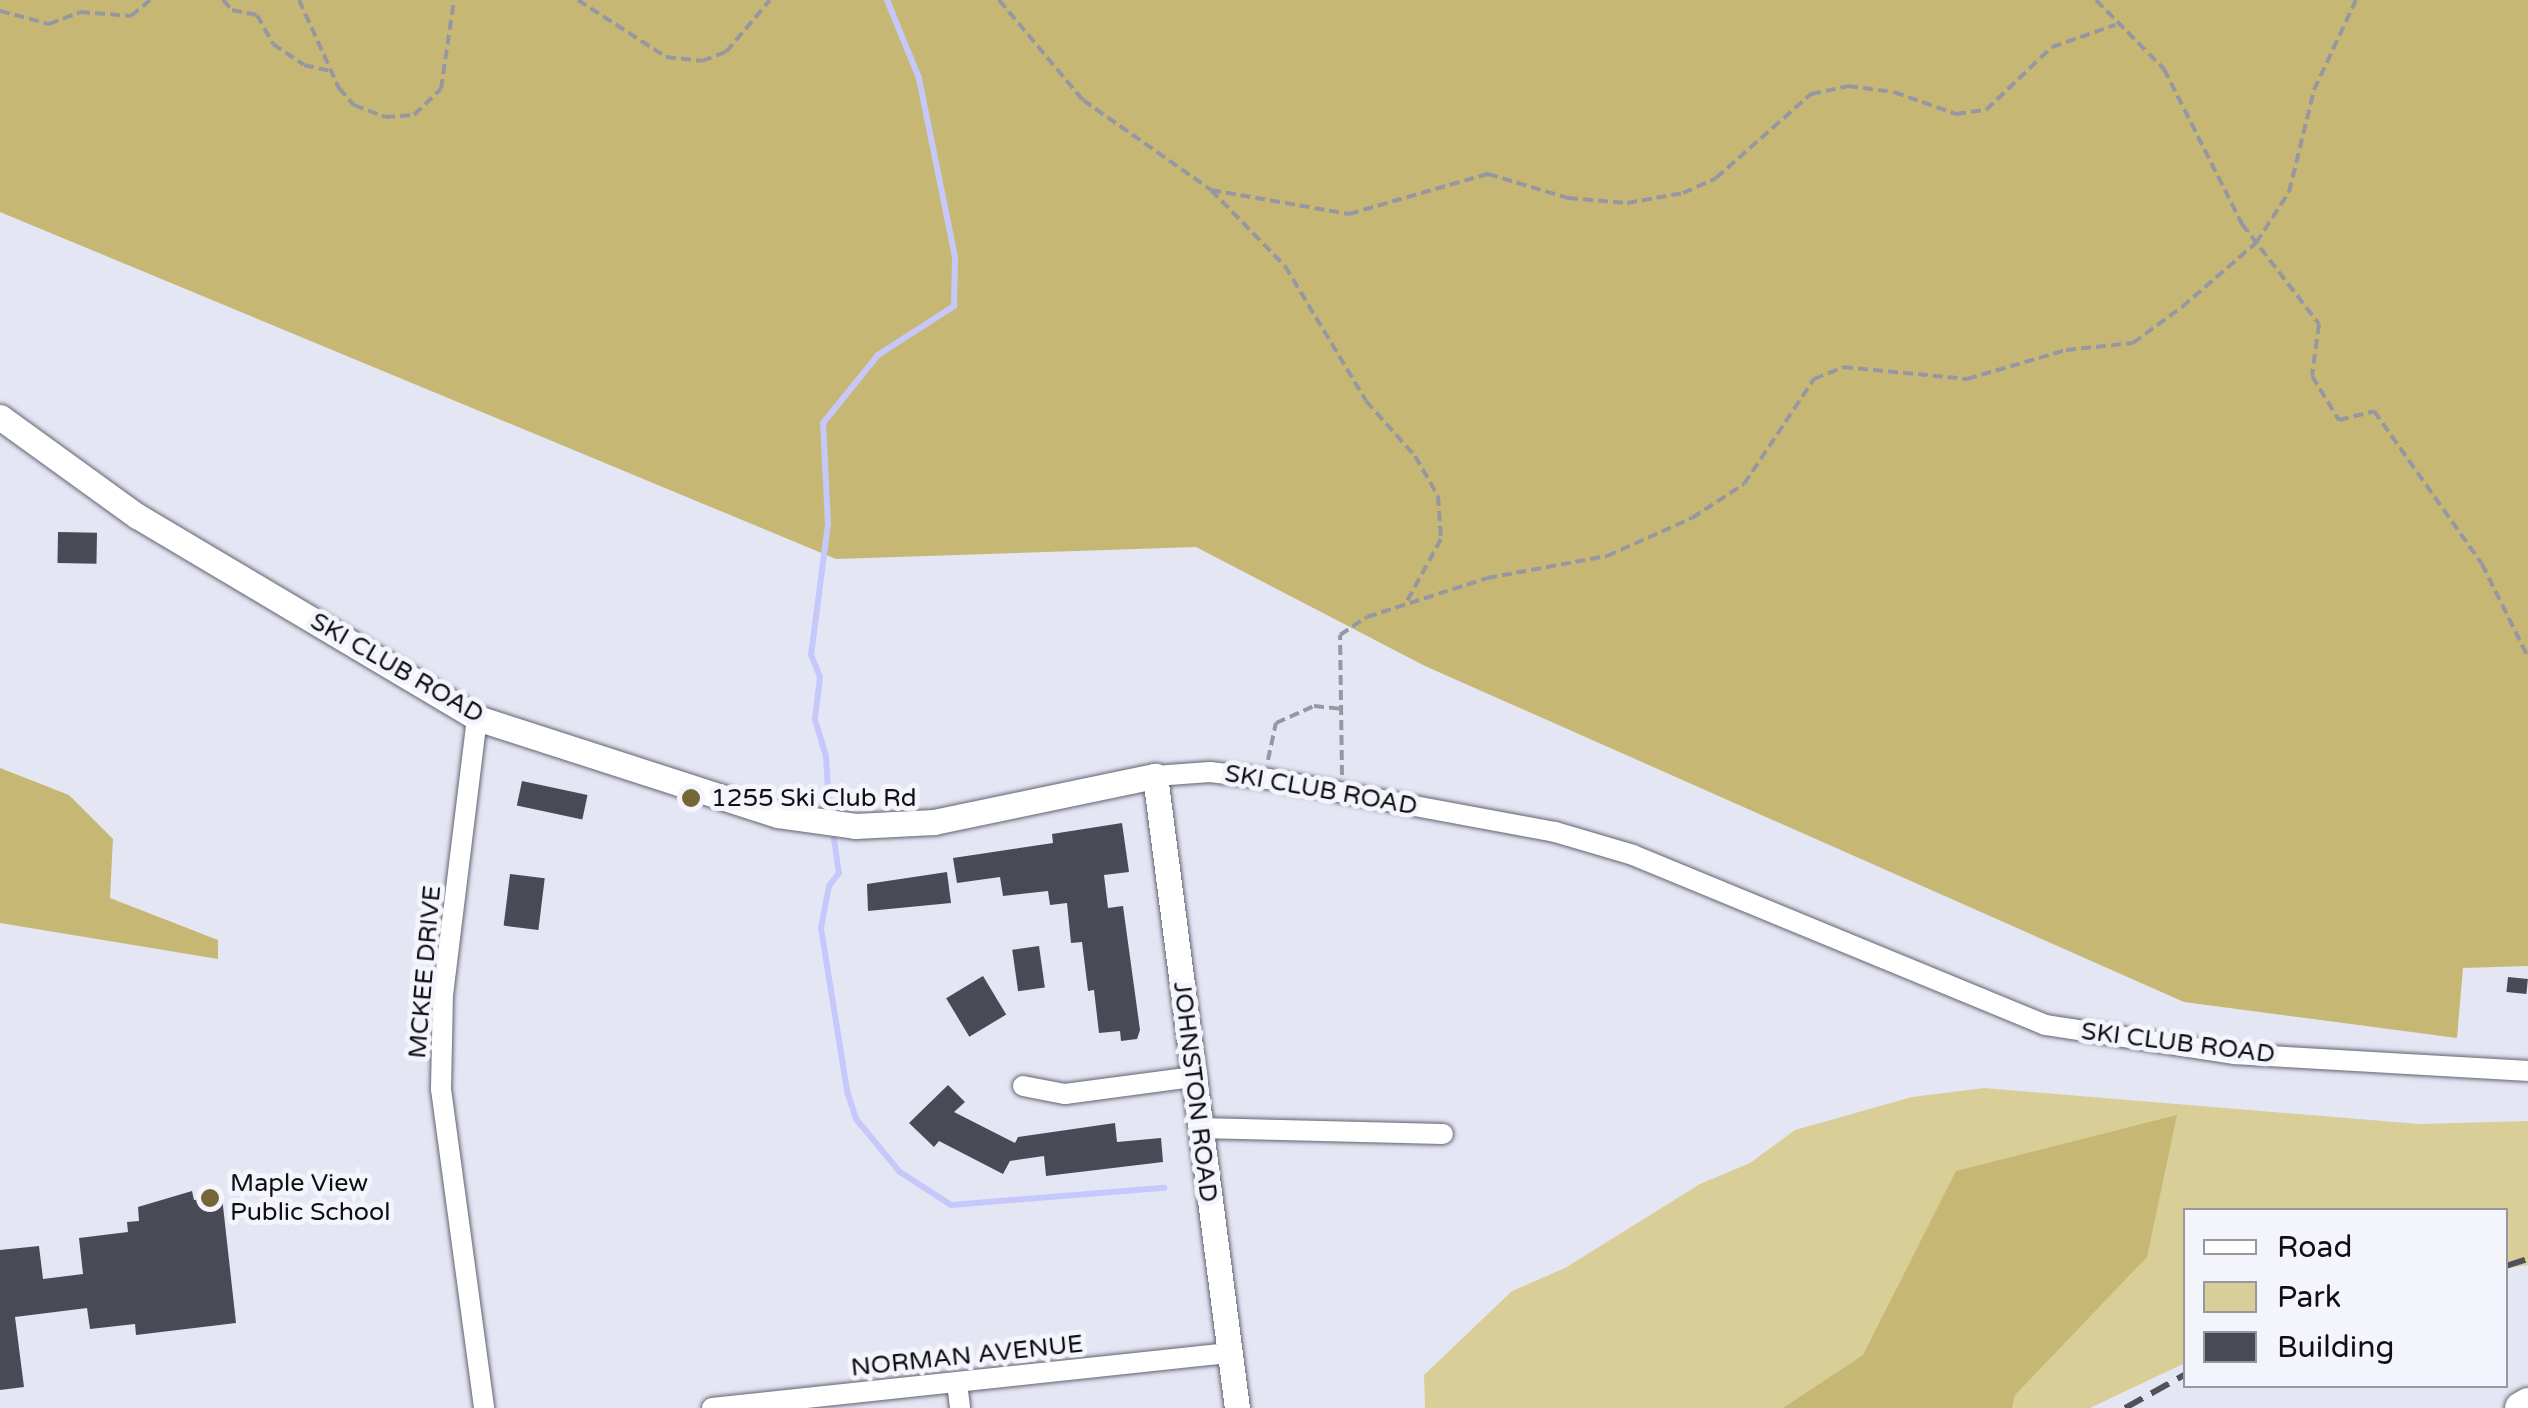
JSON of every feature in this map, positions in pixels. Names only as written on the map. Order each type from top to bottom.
[{"type":"main road","points":[[2522,1408],[2528,1404]]},
{"type":"street","name":"SKI CLUB ROAD","points":[[0,417],[137,516],[478,718],[778,815],[854,826],[934,822],[1155,776],[1210,772],[1269,779],[1555,832],[1633,855],[2045,1025],[2236,1054],[2528,1071]]},
{"type":"street","name":"MCKEE DRIVE","points":[[478,718],[443,993],[442,1089],[484,1408]]},
{"type":"street","name":"JOHNSTON ROAD","points":[[1155,776],[1237,1408]]},
{"type":"street","points":[[1023,1086],[1066,1094],[1192,1077]]},
{"type":"street","points":[[1200,1128],[1443,1134]]},
{"type":"street","name":"NORMAN AVENUE","points":[[712,1408],[1228,1353]]},
{"type":"street","points":[[957,1383],[960,1408]]},
{"type":"path","points":[[0,10],[49,24],[80,12],[130,16],[150,0]]},
{"type":"path","points":[[223,0],[232,10],[257,14],[273,44],[304,66],[331,70]]},
{"type":"path","points":[[299,0],[331,70],[354,105],[385,117],[428,107],[441,89],[454,0]]},
{"type":"path","points":[[578,0],[666,57],[702,61],[726,52],[770,0]]},
{"type":"path","points":[[999,0],[1083,100],[1212,190],[1285,266],[1358,390],[1415,456],[1438,496],[1441,538],[1427,574],[1404,605]]},
{"type":"path","points":[[2096,0],[2115,26],[2164,68],[2256,243],[2319,324],[2312,376],[2339,420],[2374,411],[2482,564],[2528,657]]},
{"type":"path","points":[[1340,792],[1344,710],[1340,635],[1367,617],[1487,578],[1607,556],[1692,518],[1744,484],[1814,379],[1842,366],[1967,378],[2066,350],[2133,343],[2256,243],[2290,192],[2314,90],[2356,0]]},
{"type":"path","points":[[1212,190],[1349,214],[1488,174],[1568,198],[1626,203],[1664,196],[1716,178],[1811,94],[1848,86],[1894,92],[1956,114],[1986,110],[2052,47],[2115,26]]},
{"type":"path","points":[[1269,779],[1276,722],[1314,706],[1344,710]]},
{"type":"green space","points":[[1984,1088],[2419,1124],[2528,1121],[2528,1265],[2508,1268],[2508,1208],[2183,1208],[2183,1364],[2090,1408],[1425,1408],[1424,1375],[1512,1291],[1565,1268],[1700,1184],[1750,1163],[1795,1130],[1912,1097]]},
{"type":"shaded area","points":[[0,0],[2528,0],[2528,966],[2463,968],[2457,1038],[2184,1002],[1425,666],[1196,547],[836,559],[0,212]]},
{"type":"shaded area","points":[[0,768],[69,795],[113,839],[110,898],[218,940],[218,959],[0,923]]},
{"type":"shaded area","points":[[2177,1115],[2147,1257],[2015,1395],[2012,1408],[1783,1408],[1863,1355],[1956,1171]]},
{"type":"building","points":[[58,532],[97,533],[96,564],[57,563]]},
{"type":"building","points":[[522,781],[588,795],[582,819],[517,805]]},
{"type":"building","points":[[1122,823],[1129,872],[1104,875],[1108,908],[1123,906],[1140,1030],[1137,1039],[1121,1041],[1120,1031],[1099,1033],[1094,990],[1088,991],[1082,942],[1071,943],[1067,903],[1050,905],[1048,891],[1003,896],[1000,877],[957,883],[953,858],[1053,843],[1052,834]]},
{"type":"building","points":[[947,872],[951,903],[868,911],[867,884]]},
{"type":"building","points":[[510,874],[545,878],[538,930],[504,926]]},
{"type":"building","points":[[1039,946],[1045,988],[1018,991],[1012,950]]},
{"type":"building","points":[[983,976],[1006,1015],[969,1037],[946,998]]},
{"type":"building","points":[[2508,977],[2528,979],[2526,994],[2506,992]]},
{"type":"building","points":[[948,1085],[965,1102],[954,1112],[1015,1143],[1018,1137],[1115,1123],[1117,1142],[1161,1138],[1163,1162],[1046,1176],[1044,1156],[1010,1161],[1003,1174],[939,1141],[934,1147],[909,1123]]},
{"type":"building","points":[[192,1191],[194,1200],[222,1197],[236,1323],[136,1335],[135,1324],[90,1329],[87,1308],[15,1317],[24,1387],[0,1390],[0,1250],[39,1246],[43,1279],[83,1274],[79,1238],[128,1232],[127,1222],[139,1221],[138,1207]]},
{"type":"waterway","points":[[829,806],[826,756],[815,719],[820,677],[811,655],[828,524],[823,423],[878,355],[954,306],[955,257],[919,78],[887,0]]},
{"type":"waterway","points":[[834,839],[839,873],[829,886],[821,928],[847,1091],[856,1119],[900,1172],[951,1205],[1164,1188]]},
{"type":"railway","points":[[2508,1265],[2528,1259]]},
{"type":"railway","points":[[2125,1408],[2183,1376]]},
{"type":"place","name":"1255 Ski Club Rd","points":[[691,798]]},
{"type":"place","name":"Maple View Public School","points":[[210,1198]]}]
